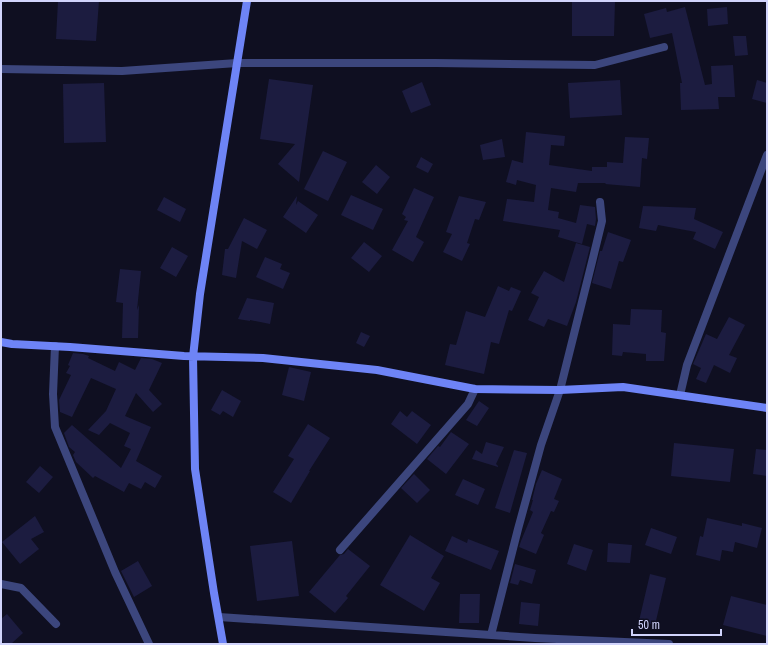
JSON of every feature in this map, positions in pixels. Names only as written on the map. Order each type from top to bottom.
[{"type":"street","points":[[224,644],[195,469],[193,357],[200,294],[247,1]]},
{"type":"street","points":[[1,69],[122,71],[237,62],[595,65],[664,47]]},
{"type":"street","points":[[680,396],[687,365],[767,155]]},
{"type":"street","points":[[491,636],[541,445],[560,390],[602,221],[600,202]]},
{"type":"street","points":[[1,342],[193,357],[263,358],[377,370],[475,389],[560,390],[623,387],[767,408]]},
{"type":"street","points":[[55,346],[53,394],[55,428],[115,572],[149,644]]},
{"type":"street","points":[[340,550],[468,404],[475,389]]},
{"type":"street","points":[[1,584],[21,588],[56,624]]},
{"type":"street","points":[[219,617],[491,636],[506,640],[669,644]]},
{"type":"building","points":[[58,1],[99,1],[96,41],[56,39]]},
{"type":"building","points":[[572,1],[615,1],[614,36],[572,36]]},
{"type":"building","points":[[685,7],[705,85],[712,84],[711,66],[733,65],[735,97],[718,97],[719,109],[681,110],[680,83],[682,83],[672,33],[650,38],[644,14],[666,8],[667,12]]},
{"type":"building","points":[[727,7],[728,24],[708,26],[707,9]]},
{"type":"building","points":[[733,36],[746,36],[748,55],[735,56]]},
{"type":"building","points":[[269,79],[313,85],[299,182],[278,164],[295,144],[260,139]]},
{"type":"building","points":[[620,80],[622,115],[570,118],[568,83]]},
{"type":"building","points":[[757,80],[767,83],[767,103],[752,99]]},
{"type":"building","points":[[422,82],[431,105],[411,113],[402,91]]},
{"type":"building","points":[[104,83],[106,142],[64,143],[63,84]]},
{"type":"building","points":[[526,132],[565,136],[564,146],[551,145],[549,165],[592,171],[592,167],[607,167],[607,162],[623,163],[625,137],[649,138],[647,159],[642,158],[640,187],[605,184],[606,183],[578,183],[576,192],[551,188],[548,210],[559,212],[558,218],[576,223],[580,205],[595,207],[595,226],[587,224],[582,244],[558,237],[560,230],[503,221],[507,199],[534,202],[536,185],[517,180],[516,185],[506,182],[512,160],[523,163]]},
{"type":"building","points":[[502,139],[505,157],[483,160],[480,145]]},
{"type":"building","points":[[323,151],[347,162],[328,201],[304,189]]},
{"type":"building","points":[[421,157],[433,164],[428,173],[416,167]]},
{"type":"building","points":[[376,165],[390,177],[377,194],[362,182]]},
{"type":"building","points":[[414,188],[434,197],[416,237],[424,242],[413,262],[392,250],[408,221],[404,220],[406,217],[402,214]]},
{"type":"building","points":[[351,195],[383,209],[373,230],[341,215]]},
{"type":"building","points":[[297,196],[296,205],[298,201],[318,215],[306,233],[283,217]]},
{"type":"building","points":[[459,196],[486,202],[479,220],[475,219],[467,243],[470,244],[462,261],[443,252],[452,234],[446,232]]},
{"type":"building","points":[[164,197],[186,209],[180,222],[157,210]]},
{"type":"building","points":[[643,206],[696,208],[694,219],[723,232],[715,249],[693,239],[696,232],[658,225],[656,231],[639,228]]},
{"type":"building","points":[[244,218],[267,230],[257,249],[242,241],[236,278],[222,275],[225,249],[228,249]]},
{"type":"building","points":[[608,232],[631,240],[623,262],[619,261],[611,289],[592,283],[600,251],[602,251]]},
{"type":"building","points":[[364,242],[382,256],[369,272],[351,258]]},
{"type":"building","points":[[576,243],[590,247],[576,302],[567,326],[548,319],[544,327],[528,320],[539,297],[531,293],[544,271],[564,282]]},
{"type":"building","points":[[172,247],[188,256],[176,277],[160,268]]},
{"type":"building","points":[[265,257],[282,264],[280,269],[290,273],[283,289],[256,277]]},
{"type":"building","points":[[120,269],[141,271],[137,310],[139,305],[138,338],[122,338],[123,303],[116,302]]},
{"type":"building","points":[[498,286],[509,291],[511,287],[521,291],[512,311],[509,310],[499,344],[491,342],[484,374],[445,365],[450,344],[456,345],[466,311],[485,317]]},
{"type":"building","points":[[247,298],[274,303],[270,324],[238,319]]},
{"type":"building","points":[[631,309],[662,310],[661,332],[666,333],[664,361],[646,361],[646,354],[623,352],[622,356],[612,355],[613,324],[630,325]]},
{"type":"building","points":[[729,317],[745,325],[729,355],[737,358],[730,373],[714,365],[706,383],[696,379],[701,368],[693,364],[706,334],[717,339]]},
{"type":"building","points":[[361,332],[370,336],[364,347],[356,343]]},
{"type":"building","points":[[73,353],[89,356],[88,358],[115,371],[119,362],[135,370],[141,358],[152,359],[162,363],[149,390],[162,404],[153,412],[136,393],[125,416],[151,427],[136,461],[162,476],[155,488],[145,482],[141,489],[129,483],[124,492],[95,476],[93,478],[76,462],[73,455],[75,452],[69,447],[64,433],[72,425],[121,468],[131,449],[124,446],[130,433],[110,423],[99,435],[88,430],[106,411],[116,389],[91,378],[72,417],[60,412],[59,400],[71,375],[66,373],[70,366],[68,365]]},
{"type":"building","points":[[289,367],[311,372],[304,401],[282,395]]},
{"type":"building","points":[[222,390],[241,401],[233,417],[223,411],[220,415],[211,410]]},
{"type":"building","points":[[479,401],[489,408],[477,426],[466,420]]},
{"type":"building","points":[[400,411],[407,417],[412,411],[431,425],[417,444],[391,424]]},
{"type":"building","points":[[308,424],[330,438],[291,503],[273,492],[294,459],[288,456]]},
{"type":"building","points":[[451,432],[469,444],[446,474],[427,459],[438,446],[440,447]]},
{"type":"building","points":[[486,442],[504,447],[496,464],[498,467],[472,459],[476,450],[482,454]]},
{"type":"building","points":[[674,443],[734,449],[730,482],[671,476]]},
{"type":"building","points":[[756,449],[767,450],[767,476],[753,474]]},
{"type":"building","points":[[514,450],[527,453],[510,513],[495,508]]},
{"type":"building","points":[[40,466],[53,477],[39,493],[26,482]]},
{"type":"building","points":[[542,470],[562,479],[554,499],[559,501],[554,512],[551,511],[541,533],[544,535],[536,554],[519,547],[533,512],[530,510],[532,500],[536,484]]},
{"type":"building","points":[[414,474],[430,490],[417,503],[401,488]]},
{"type":"building","points":[[463,479],[485,489],[478,505],[455,495]]},
{"type":"building","points":[[35,516],[44,532],[31,539],[39,549],[20,564],[2,542]]},
{"type":"building","points":[[707,518],[742,526],[742,523],[762,528],[757,548],[735,542],[733,552],[722,550],[720,561],[696,555],[700,536],[703,537]]},
{"type":"building","points":[[651,528],[677,537],[671,554],[645,545]]},
{"type":"building","points":[[410,535],[444,556],[431,578],[440,583],[424,611],[380,585]]},
{"type":"building","points":[[452,536],[467,543],[468,539],[499,551],[491,570],[445,551]]},
{"type":"building","points":[[292,541],[299,596],[257,601],[250,546]]},
{"type":"building","points":[[608,543],[632,545],[630,563],[607,562]]},
{"type":"building","points":[[574,544],[593,550],[586,571],[567,564]]},
{"type":"building","points":[[348,549],[370,566],[346,596],[348,598],[335,613],[309,592],[340,555],[344,554]]},
{"type":"building","points":[[138,561],[152,586],[134,597],[121,571]]},
{"type":"building","points":[[515,564],[536,570],[532,584],[520,580],[518,585],[510,583]]},
{"type":"building","points":[[650,574],[666,578],[655,625],[639,621]]},
{"type":"building","points":[[460,594],[480,594],[479,623],[459,623]]},
{"type":"building","points":[[731,596],[767,605],[767,636],[723,625]]},
{"type":"building","points":[[521,602],[540,604],[538,626],[519,624]]},
{"type":"building","points":[[7,614],[23,633],[11,644],[5,644],[1,640],[1,619]]}]
